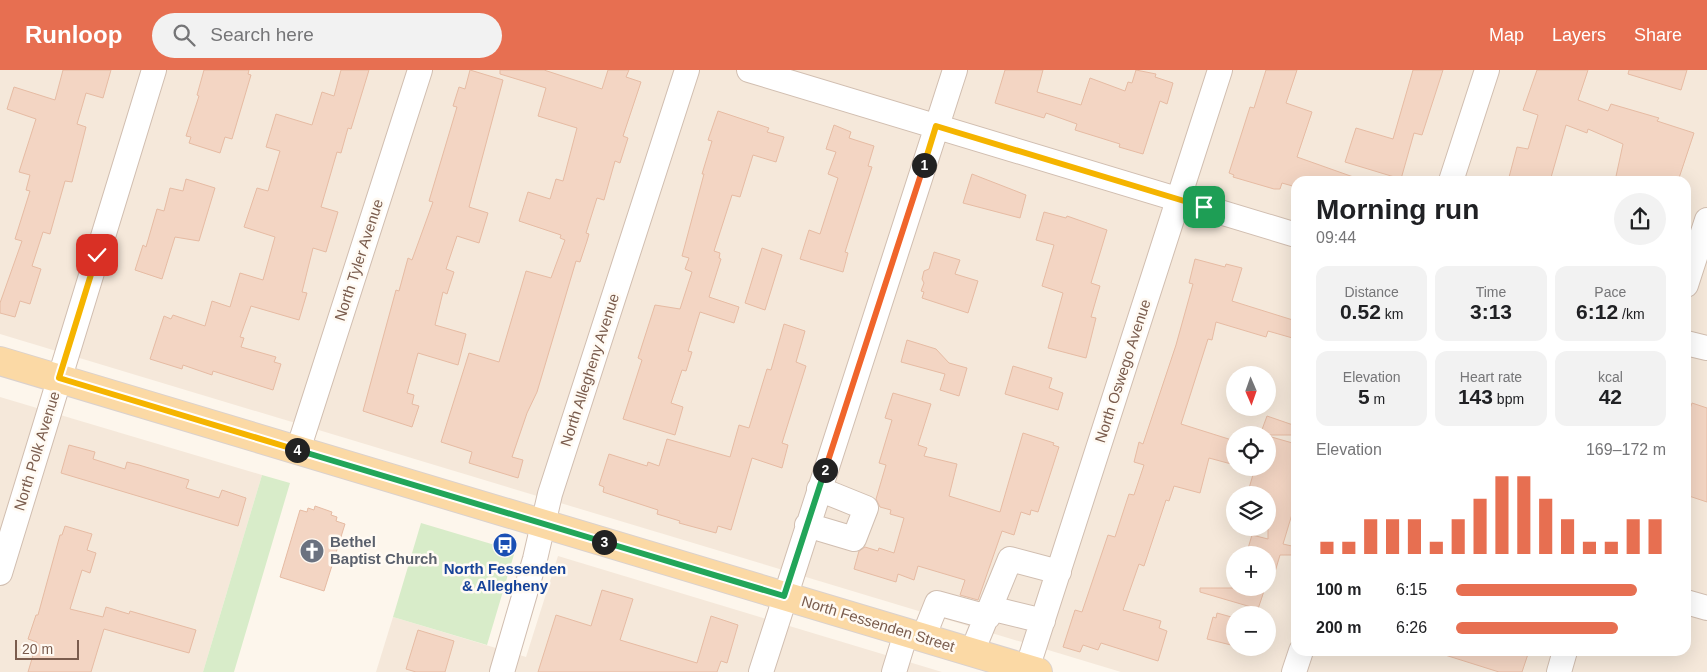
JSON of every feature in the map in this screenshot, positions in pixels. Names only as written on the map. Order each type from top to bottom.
[{"type":"main road","name":"North Fessenden Street","points":[[0,361],[1031,671]]},
{"type":"street","name":"North Polk Avenue","points":[[0,573],[154,70]]},
{"type":"street","name":"North Tyler Avenue","points":[[298,450],[420,70]]},
{"type":"street","name":"North Allegheny Avenue","points":[[502,672],[550,494],[687,70]]},
{"type":"street","points":[[749,70],[1291,233]]},
{"type":"street","points":[[761,672],[807,524],[955,70]]},
{"type":"street","name":"North Oswego Avenue","points":[[1031,671],[1043,621],[1058,572],[1220,70]]},
{"type":"street","points":[[1454,176],[1487,70]]},
{"type":"street","points":[[1691,270],[1707,220]]},
{"type":"street","points":[[1691,344],[1707,348]]},
{"type":"street","points":[[807,524],[854,539],[866,508],[819,489]]},
{"type":"street","points":[[972,652],[1010,559],[1058,572]]},
{"type":"street","points":[[894,672],[915,635],[937,603],[1043,621]]},
{"type":"street","points":[[1691,603],[1707,608]]},
{"type":"street","points":[[1294,672],[1299,656]]},
{"type":"street","points":[[1559,672],[1564,656]]},
{"type":"shaded area","points":[[0,70],[1707,70],[1707,672],[1121,672],[0,334]]},
{"type":"shaded area","points":[[0,397],[262,475],[203,672],[0,672]]},
{"type":"shaded area","points":[[558,556],[942,672],[376,672],[393,617],[526,657]]},
{"type":"green space","points":[[262,475],[290,483],[234,672],[203,672]]},
{"type":"green space","points":[[421,523],[515,551],[487,645],[393,617]]},
{"type":"building","points":[[63,70],[111,70],[103,98],[86,93],[77,124],[86,127],[72,182],[65,181],[50,234],[43,232],[32,266],[41,269],[30,304],[20,301],[15,317],[0,313],[0,303],[22,241],[15,239],[30,191],[26,190],[30,175],[19,172],[36,119],[7,109],[14,87],[55,100]]},
{"type":"building","points":[[204,70],[249,70],[248,74],[251,75],[232,139],[225,137],[220,153],[189,143],[191,137],[186,136],[199,96],[197,95]]},
{"type":"building","points":[[341,70],[369,70],[351,129],[348,128],[341,153],[337,152],[321,207],[338,212],[326,252],[313,248],[302,292],[307,293],[299,320],[251,306],[240,337],[244,338],[241,347],[276,357],[274,362],[281,364],[273,390],[213,371],[212,375],[183,365],[182,369],[150,359],[164,316],[171,319],[173,315],[205,326],[212,301],[230,307],[240,273],[263,280],[275,237],[244,227],[257,188],[268,191],[280,151],[266,147],[276,114],[312,125],[322,92],[334,96]]},
{"type":"building","points":[[470,70],[503,80],[469,207],[488,213],[479,243],[457,236],[446,269],[454,272],[447,294],[443,292],[435,325],[466,334],[458,365],[418,353],[407,393],[414,395],[412,404],[419,406],[412,427],[363,411],[396,290],[399,291],[408,258],[412,260],[433,202],[429,201],[457,107],[453,106],[459,87],[465,89]]},
{"type":"building","points":[[500,70],[544,70],[602,89],[608,70],[629,70],[626,77],[641,82],[623,136],[628,138],[620,163],[615,161],[604,200],[597,198],[586,233],[589,234],[587,241],[580,262],[576,261],[537,392],[527,413],[512,457],[523,460],[518,478],[469,463],[472,452],[441,442],[469,353],[499,362],[526,271],[551,278],[565,240],[560,238],[561,235],[519,221],[528,192],[550,199],[556,179],[563,181],[577,128],[538,116],[546,88],[500,74]]},
{"type":"building","points":[[1005,70],[1043,70],[1037,92],[1081,105],[1090,78],[1125,91],[1128,82],[1132,83],[1136,70],[1156,74],[1155,77],[1173,83],[1167,104],[1160,101],[1143,154],[1119,147],[1120,144],[1075,130],[1077,124],[1046,113],[1044,118],[995,103]]},
{"type":"building","points":[[1266,70],[1297,70],[1286,103],[1312,112],[1297,157],[1351,176],[1291,176],[1291,186],[1282,183],[1280,189],[1233,177],[1234,175],[1229,173],[1250,107],[1254,108]]},
{"type":"building","points":[[1413,70],[1443,70],[1422,135],[1414,133],[1402,176],[1391,176],[1345,162],[1356,128],[1393,139]]},
{"type":"building","points":[[1537,70],[1588,70],[1578,100],[1608,111],[1611,104],[1659,118],[1657,121],[1694,133],[1680,176],[1616,176],[1623,144],[1588,129],[1587,133],[1566,125],[1551,176],[1509,176],[1517,147],[1528,149],[1538,115],[1523,110]]},
{"type":"building","points":[[1629,70],[1687,70],[1681,90],[1628,74]]},
{"type":"building","points":[[718,111],[769,128],[767,132],[784,137],[776,162],[753,155],[740,197],[732,195],[714,251],[720,253],[719,258],[721,259],[709,297],[739,307],[734,323],[700,312],[688,351],[692,352],[686,371],[682,370],[671,403],[683,407],[675,435],[623,419],[642,360],[638,358],[655,305],[680,309],[692,272],[685,269],[689,258],[682,256],[712,141],[708,140]]},
{"type":"building","points":[[834,125],[851,132],[849,138],[874,146],[868,166],[872,167],[845,252],[848,253],[843,272],[800,259],[809,230],[820,234],[838,178],[828,174],[836,152],[826,149]]},
{"type":"building","points":[[972,174],[1026,195],[1020,218],[963,203]]},
{"type":"building","points":[[186,179],[215,188],[199,241],[175,237],[162,279],[135,270],[143,245],[146,247],[157,209],[164,211],[170,188],[183,191]]},
{"type":"building","points":[[1044,212],[1066,218],[1067,216],[1107,230],[1091,283],[1100,286],[1091,317],[1096,318],[1086,358],[1048,348],[1063,293],[1042,286],[1054,245],[1036,240]]},
{"type":"building","points":[[762,248],[782,255],[765,310],[745,303]]},
{"type":"building","points":[[934,252],[960,260],[955,274],[978,281],[968,313],[922,298],[924,292],[921,291],[924,283],[922,279],[924,271],[929,269]]},
{"type":"building","points":[[1195,259],[1225,267],[1226,264],[1242,268],[1232,301],[1291,319],[1291,338],[1268,331],[1266,337],[1216,322],[1212,340],[1208,339],[1181,424],[1226,438],[1226,463],[1209,458],[1200,493],[1174,486],[1169,501],[1166,500],[1144,566],[1139,564],[1123,610],[1161,621],[1159,628],[1167,631],[1158,661],[1101,643],[1098,650],[1083,645],[1080,652],[1063,647],[1075,610],[1082,612],[1108,535],[1115,537],[1129,494],[1134,495],[1144,465],[1134,462],[1139,442],[1143,444],[1176,345],[1193,284],[1189,283]]},
{"type":"building","points":[[784,324],[805,331],[796,362],[806,366],[782,443],[788,445],[782,468],[752,458],[731,530],[718,526],[716,533],[679,523],[680,521],[657,514],[658,510],[603,492],[604,487],[599,485],[609,454],[647,466],[648,462],[659,466],[667,439],[730,457],[739,425],[749,428],[767,369],[771,370]]},
{"type":"building","points":[[907,340],[936,349],[949,363],[967,368],[959,396],[940,390],[945,374],[901,362]]},
{"type":"building","points":[[1013,366],[1052,378],[1049,388],[1063,393],[1058,410],[1005,394]]},
{"type":"building","points":[[893,393],[931,404],[918,445],[927,448],[924,456],[957,464],[949,496],[1000,512],[1023,433],[1054,443],[1053,445],[1059,447],[1038,512],[1031,510],[1030,515],[1021,512],[1014,535],[1002,531],[978,600],[960,595],[965,580],[918,566],[914,580],[898,574],[896,582],[854,569],[859,551],[865,547],[878,551],[879,548],[894,553],[904,518],[890,514],[891,510],[880,507],[876,499],[886,465],[879,463],[892,420],[885,418]]},
{"type":"building","points":[[1692,403],[1707,408],[1707,502],[1691,497]]},
{"type":"building","points":[[1267,416],[1291,424],[1291,435],[1276,435],[1276,426],[1263,426]]},
{"type":"building","points":[[1276,438],[1291,443],[1291,518],[1283,544],[1291,546],[1291,555],[1280,555],[1276,568],[1276,546],[1249,546],[1252,536],[1268,539],[1268,536],[1276,536],[1276,486],[1250,486],[1253,476],[1276,476]]},
{"type":"building","points":[[69,445],[95,452],[93,459],[125,469],[127,462],[189,480],[186,488],[219,498],[222,490],[246,498],[238,526],[61,473]]},
{"type":"building","name":"Bethel Baptist Church","points":[[315,506],[332,512],[331,515],[337,517],[336,521],[345,524],[324,591],[280,577],[300,510],[307,512],[308,508],[314,510]]},
{"type":"building","points":[[65,526],[92,534],[87,550],[96,553],[90,573],[82,570],[70,609],[103,617],[106,607],[129,614],[130,611],[196,630],[189,653],[104,629],[91,672],[28,672],[37,642],[28,639],[36,615],[38,615],[60,535],[62,535]]},
{"type":"building","points":[[1200,588],[1226,588],[1226,596],[1262,596],[1259,606],[1248,606],[1200,592]]},
{"type":"building","points":[[602,590],[633,599],[620,640],[697,663],[711,616],[738,625],[727,663],[721,661],[717,672],[538,672],[556,615],[591,626]]},
{"type":"building","points":[[1217,613],[1226,616],[1226,644],[1207,639],[1213,617],[1216,618]]},
{"type":"building","points":[[418,630],[454,641],[445,672],[416,672],[406,669]]},
{"type":"building","points":[[1448,656],[1527,656],[1522,672],[1499,672]]},
{"type":"place","name":"North Fessenden & Allegheny","points":[[505,545]]},
{"type":"place","name":"Bethel Baptist Church","points":[[312,551]]},
{"type":"route","points":[[97,255],[59,378],[784,596],[936,126],[1204,207]]}]
